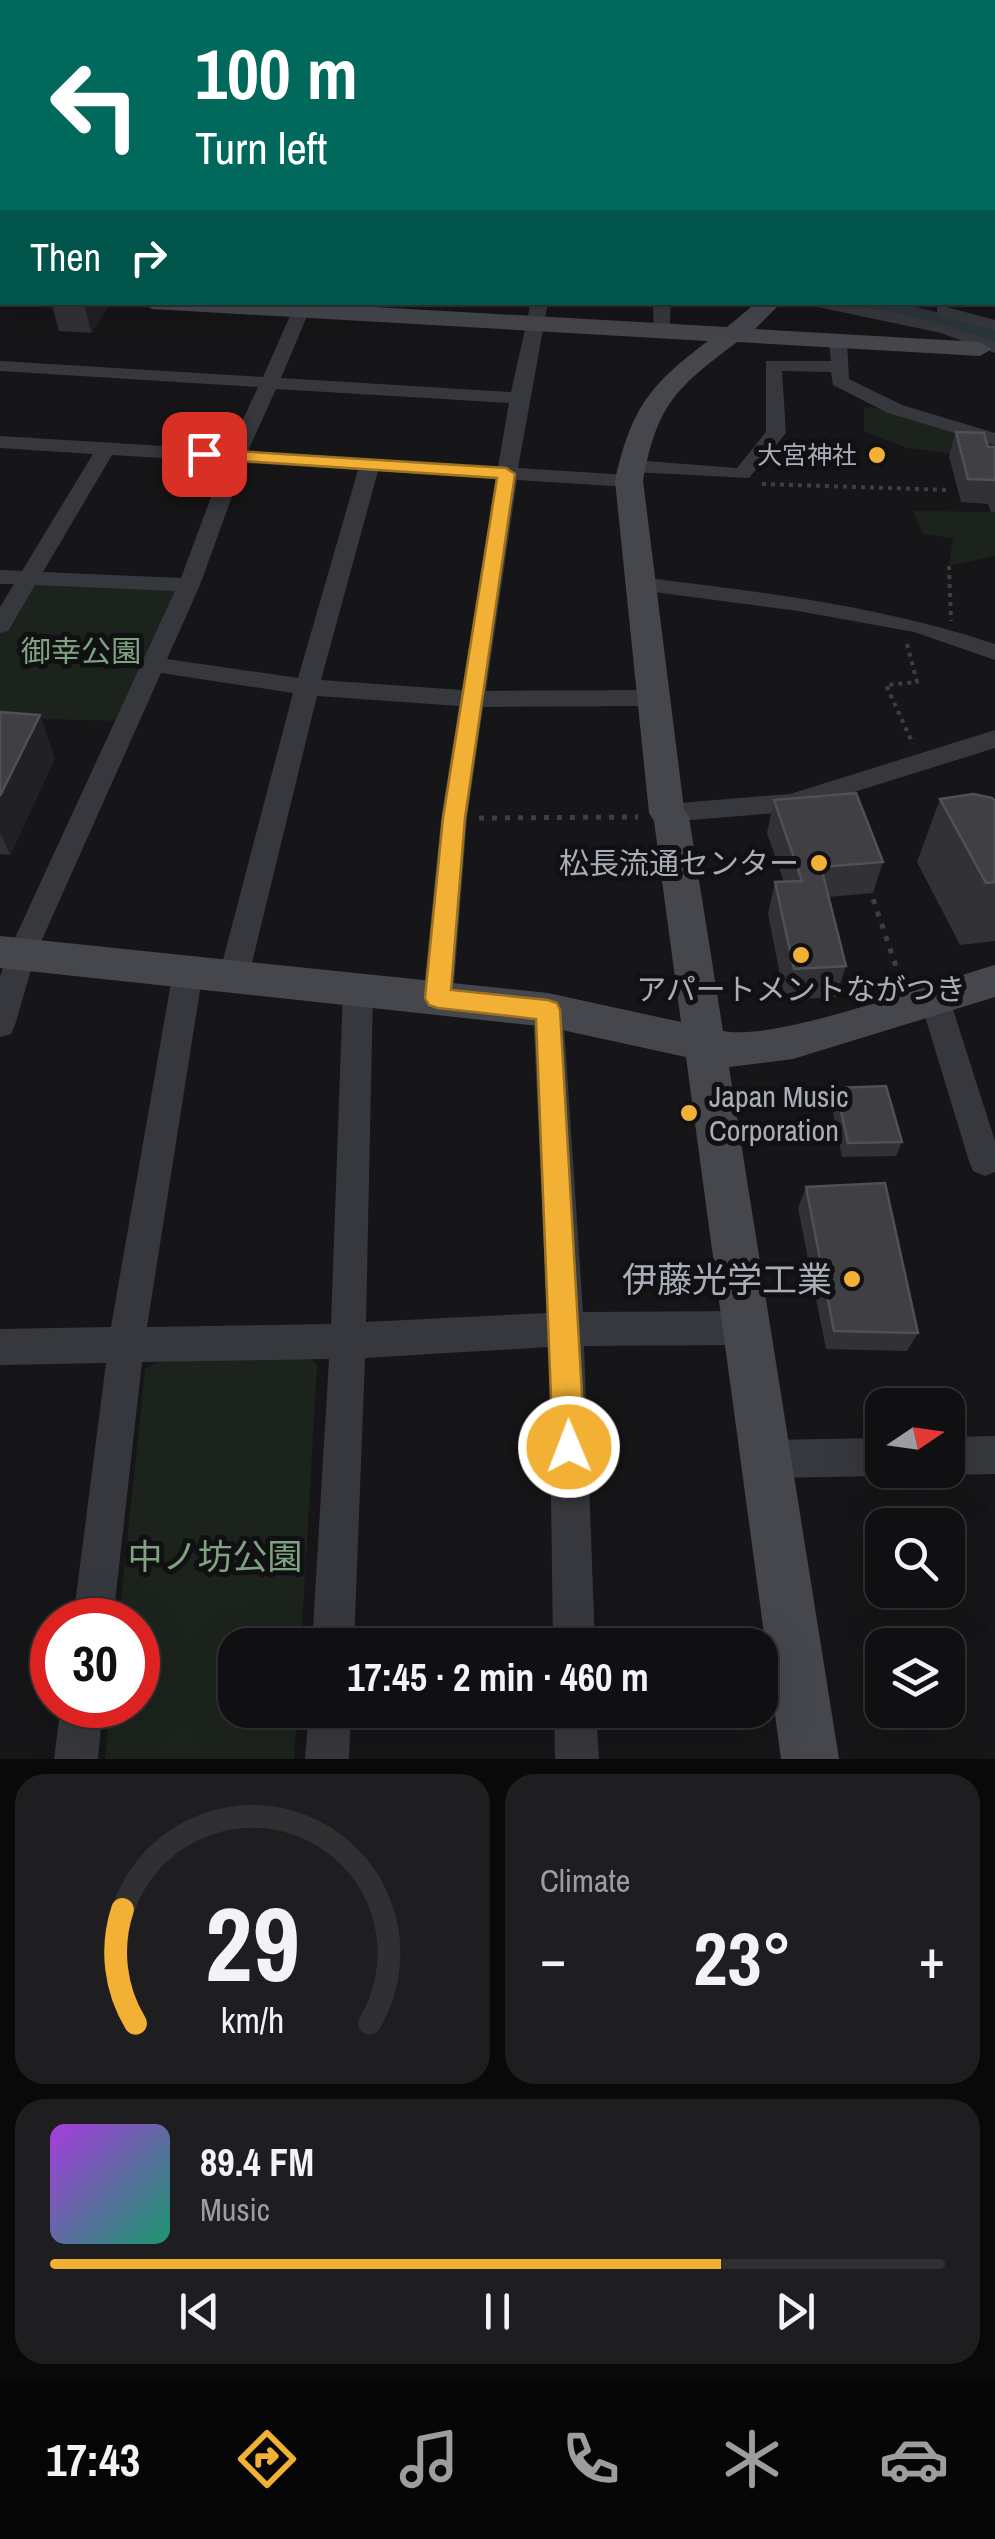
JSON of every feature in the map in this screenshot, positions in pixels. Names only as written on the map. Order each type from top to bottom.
[{"type":"street","points":[[243,305],[539,314],[663,332],[728,336],[839,355]]},
{"type":"street","points":[[662,305],[663,332]]},
{"type":"street","points":[[768,305],[748,326],[728,336],[662,394],[636,441],[630,474],[652,698],[810,1759]]},
{"type":"street","points":[[818,305],[945,329],[988,348]]},
{"type":"street","points":[[922,305],[995,325]]},
{"type":"street","points":[[0,1025],[11,953],[189,585],[236,456],[303,307]]},
{"type":"street","points":[[438,998],[454,818],[518,398],[539,314]]},
{"type":"street","points":[[0,442],[506,474],[742,474],[776,434],[772,365],[839,355],[988,348]]},
{"type":"street","points":[[839,355],[840,381],[895,409],[995,440]]},
{"type":"street","points":[[0,366],[518,398]]},
{"type":"street","points":[[0,626],[106,448]]},
{"type":"street","points":[[234,975],[370,465]]},
{"type":"street","points":[[0,576],[189,585]]},
{"type":"street","points":[[639,584],[798,604],[918,626],[995,652]]},
{"type":"street","points":[[152,664],[308,686],[474,699],[652,698]]},
{"type":"street","points":[[669,815],[790,803],[995,740]]},
{"type":"street","points":[[11,953],[548,1010],[737,1050],[793,1042],[995,981]]},
{"type":"street","points":[[96,1598],[126,1344],[188,971]]},
{"type":"street","points":[[334,1628],[348,1341],[358,990]]},
{"type":"street","points":[[922,1004],[985,1161]]},
{"type":"street","points":[[548,1010],[566,1329],[574,1628]]},
{"type":"street","points":[[0,1346],[348,1341],[566,1329],[746,1328]]},
{"type":"street","points":[[965,1456],[995,1455]]},
{"type":"street","points":[[766,1460],[865,1457]]},
{"type":"street","points":[[76,1759],[79,1728]]},
{"type":"street","points":[[327,1759],[329,1728]]},
{"type":"street","points":[[575,1728],[576,1759]]},
{"type":"path","points":[[760,484],[949,490]]},
{"type":"path","points":[[949,566],[952,639]]},
{"type":"path","points":[[918,626],[921,640],[906,640],[917,682],[886,686],[922,764]]},
{"type":"path","points":[[454,818],[669,815]]},
{"type":"path","points":[[866,880],[922,1004]]},
{"type":"green space","points":[[864,407],[895,409],[995,439],[995,480],[977,457],[907,448],[864,431]]},
{"type":"green space","points":[[913,511],[995,512],[995,556],[949,566],[953,538],[923,534]]},
{"type":"green space","name":"御幸公園","points":[[28,579],[189,585],[126,721],[0,718],[0,626]]},
{"type":"green space","name":"中ノ坊公園","points":[[307,1356],[317,1365],[302,1628],[218,1628],[218,1728],[296,1728],[294,1759],[105,1759],[108,1728],[160,1728],[160,1598],[121,1598],[145,1369],[160,1361]]},
{"type":"building","points":[[956,432],[984,433],[988,447],[995,447],[995,480],[968,479]]},
{"type":"building","points":[[0,712],[40,715],[0,796]]},
{"type":"building","points":[[856,793],[883,862],[821,867],[846,966],[794,969],[775,882],[802,881],[774,800]]},
{"type":"building","points":[[973,794],[995,801],[995,882],[986,883],[940,799]]},
{"type":"building","points":[[886,1086],[902,1142],[848,1143],[836,1088]]},
{"type":"building","name":"伊藤光学工業","points":[[885,1183],[918,1333],[834,1331],[806,1187]]},
{"type":"waterway","points":[[871,305],[995,336]]},
{"type":"place","name":"大宮神社","points":[[877,455]]},
{"type":"place","name":"松長流通センター","points":[[819,863]]},
{"type":"place","name":"アパートメントながつき","points":[[801,955]]},
{"type":"place","name":"Japan Music Corporation","points":[[689,1113]]},
{"type":"place","name":"伊藤光学工業","points":[[852,1279]]},
{"type":"route","points":[[204,454],[506,474],[454,818],[438,998],[548,1010],[569,1447]]}]
